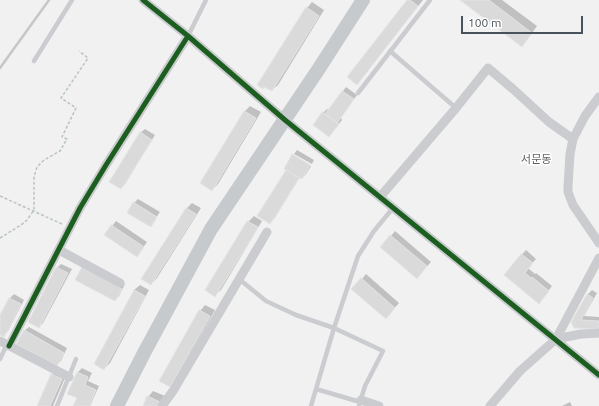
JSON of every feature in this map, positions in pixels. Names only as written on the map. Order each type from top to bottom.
[{"type":"main road","points":[[117,406],[144,352],[211,229],[285,120],[363,0]]},
{"type":"street","points":[[143,0],[188,36],[285,120],[599,375]]},
{"type":"street","points":[[69,377],[5,344],[59,250],[80,208],[188,36]]},
{"type":"street","points":[[380,197],[488,68],[548,122],[573,140]]},
{"type":"street","points":[[599,97],[585,116],[573,140],[570,154],[568,192],[573,205],[599,243]]},
{"type":"street","points":[[162,406],[173,391],[266,232]]},
{"type":"street","points":[[59,250],[120,283]]},
{"type":"street","points":[[490,406],[520,371],[556,339],[599,258]]},
{"type":"street","points":[[556,339],[581,334],[599,334]]},
{"type":"street","points":[[360,403],[379,406]]},
{"type":"lane","points":[[34,61],[72,0]]},
{"type":"lane","points":[[188,36],[206,0]]},
{"type":"lane","points":[[358,92],[430,0]]},
{"type":"lane","points":[[390,51],[456,108]]},
{"type":"lane","points":[[311,406],[334,328],[358,256],[374,231],[393,208]]},
{"type":"lane","points":[[239,279],[266,301],[296,315],[334,328],[383,351],[366,386],[360,403],[316,389]]},
{"type":"lane","points":[[0,359],[5,344]]},
{"type":"lane","points":[[57,406],[76,359]]},
{"type":"path","points":[[0,238],[21,225],[27,220],[34,210],[35,172],[41,162],[60,150],[67,139],[62,136],[76,108],[61,98],[88,58],[79,51]]},
{"type":"path","points":[[0,196],[34,210],[70,228]]},
{"type":"building","points":[[407,0],[410,0],[418,6],[357,85],[347,77]]},
{"type":"building","points":[[460,0],[489,0],[532,33],[522,47]]},
{"type":"building","points":[[306,7],[319,16],[272,91],[264,87],[263,89],[257,85]]},
{"type":"building","points":[[342,91],[354,99],[337,123],[325,114]]},
{"type":"building","points":[[244,111],[256,118],[212,191],[200,183]]},
{"type":"building","points":[[322,112],[339,124],[329,137],[313,125]]},
{"type":"building","points":[[140,132],[152,140],[121,189],[109,182]]},
{"type":"building","points":[[292,154],[310,165],[302,179],[284,169]]},
{"type":"building","points":[[286,170],[299,178],[270,224],[257,216]]},
{"type":"building","points":[[133,202],[157,217],[151,227],[127,213]]},
{"type":"building","points":[[186,208],[196,214],[151,285],[141,279]]},
{"type":"building","points":[[247,221],[258,227],[215,297],[205,290]]},
{"type":"building","points":[[111,225],[144,247],[137,257],[104,235]]},
{"type":"building","points":[[390,235],[427,266],[417,279],[380,247]]},
{"type":"building","points":[[521,254],[533,263],[525,273],[549,291],[539,304],[504,275]]},
{"type":"building","points":[[56,267],[68,273],[39,328],[28,322]]},
{"type":"building","points":[[82,267],[122,289],[115,301],[75,280]]},
{"type":"building","points":[[361,278],[395,308],[386,319],[351,289]]},
{"type":"building","points":[[134,290],[145,296],[104,370],[94,364]]},
{"type":"building","points":[[587,294],[593,298],[581,320],[599,321],[599,329],[574,328],[571,322]]},
{"type":"building","points":[[9,298],[21,304],[4,337],[0,335],[0,315]]},
{"type":"building","points":[[199,310],[210,316],[170,387],[159,381]]},
{"type":"building","points":[[24,330],[64,353],[57,366],[16,344]]},
{"type":"building","points":[[77,372],[88,377],[85,385],[96,390],[89,406],[73,406],[77,398],[67,394]]},
{"type":"building","points":[[51,374],[62,379],[50,406],[37,406]]},
{"type":"building","points":[[147,396],[160,402],[158,406],[143,406]]},
{"type":"railway","points":[[0,68],[49,0]]},
{"type":"cycle path","points":[[143,0],[188,36],[285,120],[599,375]]},
{"type":"cycle path","points":[[9,346],[80,208],[188,36]]},
{"type":"district","name":"서문동","points":[[536,159]]}]
